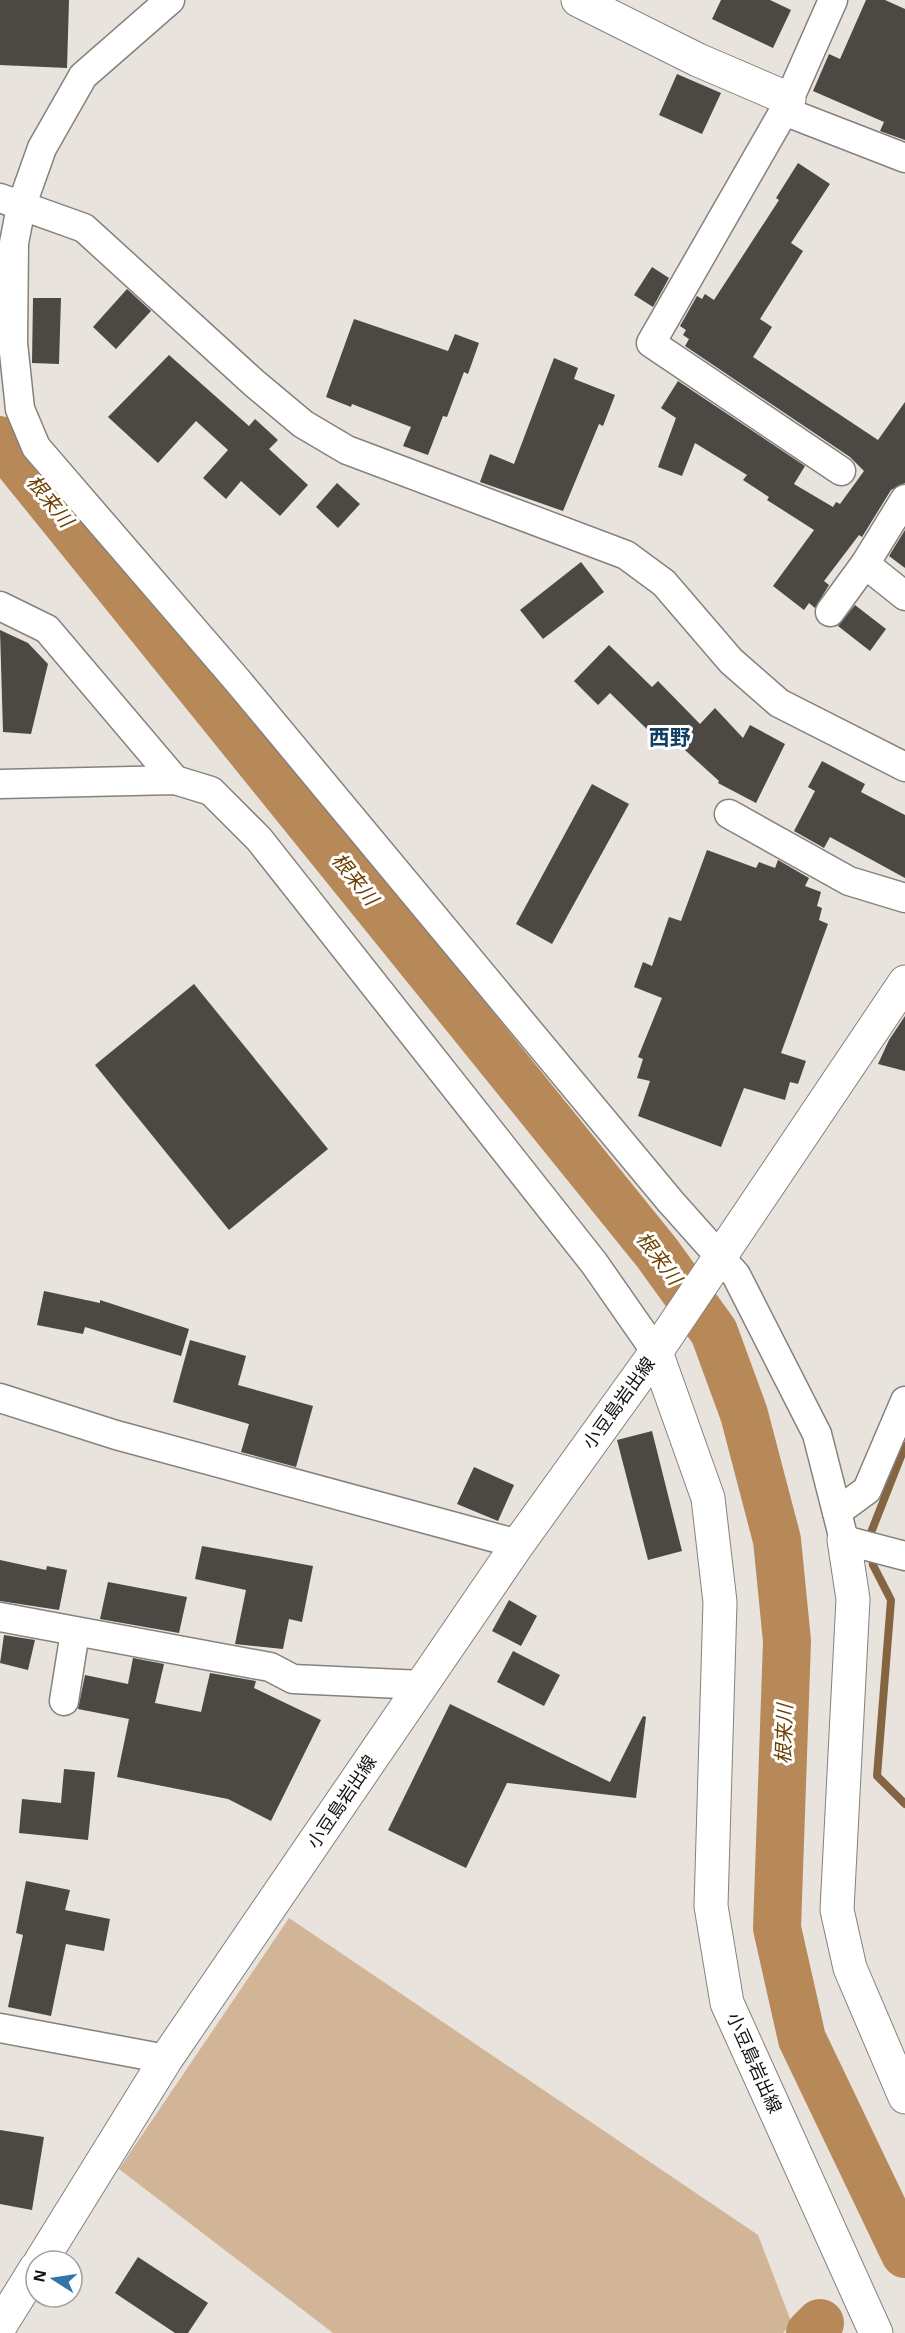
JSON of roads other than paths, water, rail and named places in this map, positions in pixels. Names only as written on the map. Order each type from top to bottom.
[{"type":"main road","points":[[578,0],[787,105]]},
{"type":"main road","name":"小豆島岩出線","points":[[48,2249],[166,2059],[518,1544],[664,1340],[905,982]]},
{"type":"main road","name":"小豆島岩出線","points":[[664,1340],[708,1498],[720,1602],[711,1906],[727,2003],[876,2333]]},
{"type":"main road","points":[[841,1526],[853,1599],[837,1910],[850,1968],[905,2097]]},
{"type":"main road","points":[[0,2326],[24,2287]]},
{"type":"street","points":[[170,0],[83,76],[11,203],[14,243],[13,343],[20,409],[36,447],[237,680],[670,1201],[715,1265],[736,1275],[817,1434],[841,1526]]},
{"type":"street","points":[[833,0],[787,105],[651,343],[841,471]]},
{"type":"street","points":[[787,105],[905,158]]},
{"type":"street","points":[[11,203],[84,228],[254,383],[303,424],[347,450],[626,555],[664,583],[731,660],[779,703],[905,766]]},
{"type":"street","points":[[830,612],[865,564],[905,499]]},
{"type":"street","points":[[865,564],[905,596]]},
{"type":"street","points":[[0,606],[47,629],[175,780]]},
{"type":"street","points":[[0,784],[175,780],[211,791],[259,839],[594,1263],[664,1340]]},
{"type":"street","points":[[729,814],[849,881],[905,898]]},
{"type":"street","points":[[0,1398],[116,1436],[518,1544]]},
{"type":"street","points":[[841,1526],[867,1490],[905,1401]]},
{"type":"street","points":[[841,1526],[905,1556]]},
{"type":"street","points":[[0,1617],[270,1667],[293,1679],[422,1684]]},
{"type":"street","points":[[63,1701],[75,1632]]},
{"type":"street","points":[[0,2028],[166,2059]]},
{"type":"waterway","name":"根来川","points":[[0,440],[657,1253],[714,1332],[744,1414],[777,1540],[787,1641],[777,1928],[802,2039],[905,2254]]},
{"type":"waterway","points":[[905,1446],[870,1535],[873,1565],[891,1600],[877,1776],[905,1804]]},
{"type":"waterway","points":[[816,2333],[820,2323]]},
{"type":"waterway","points":[[810,2333],[820,2323]]},
{"type":"district","name":"西野","points":[[670,737]]}]
